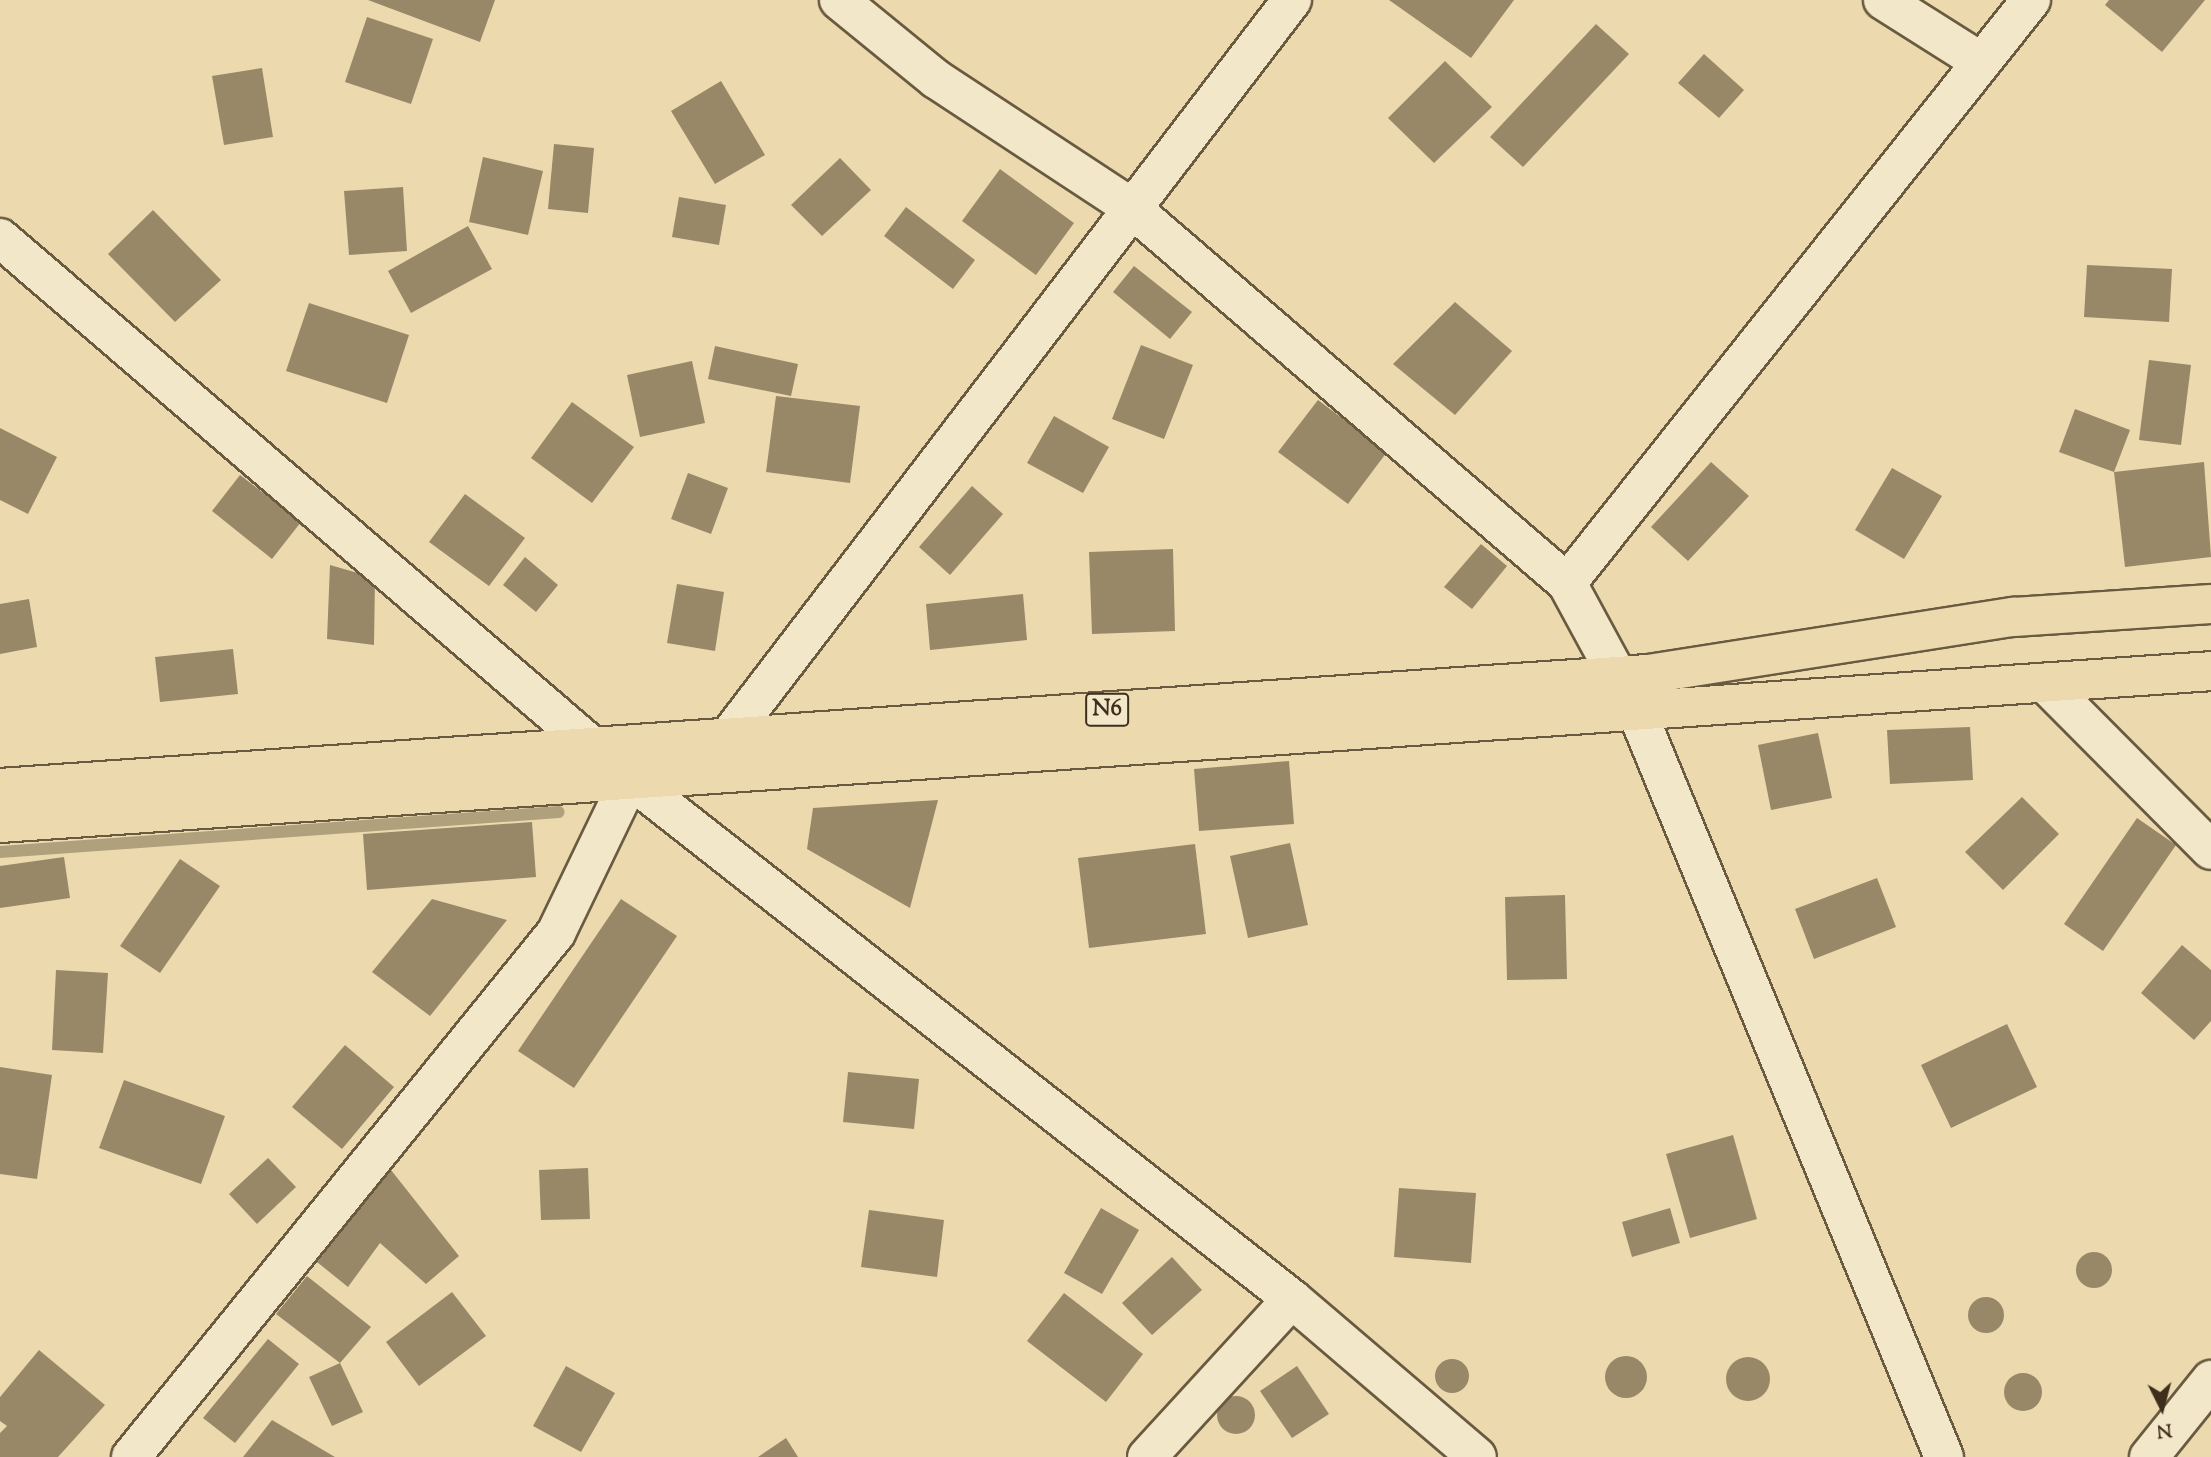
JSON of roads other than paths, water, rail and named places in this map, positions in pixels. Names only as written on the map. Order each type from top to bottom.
[{"type":"highway","name":"N6","points":[[0,788],[1615,676],[2014,617],[2211,604]]},
{"type":"highway","name":"N6","points":[[0,823],[2211,671]]},
{"type":"street","points":[[839,0],[936,79],[1129,206],[1567,583],[1615,676],[1637,712],[1944,1457]]},
{"type":"street","points":[[698,774],[731,736],[1129,206],[1292,0]]},
{"type":"street","points":[[1883,0],[1981,62]]},
{"type":"street","points":[[1567,583],[2031,0]]},
{"type":"street","points":[[0,238],[597,747],[631,779],[1292,1299],[1477,1457]]},
{"type":"street","points":[[2045,683],[2211,850]]},
{"type":"street","points":[[131,1457],[555,933],[631,779]]},
{"type":"street","points":[[1147,1457],[1292,1299]]},
{"type":"street","points":[[2149,1457],[2211,1380]]},
{"type":"waterway","points":[[0,852],[559,812]]}]
